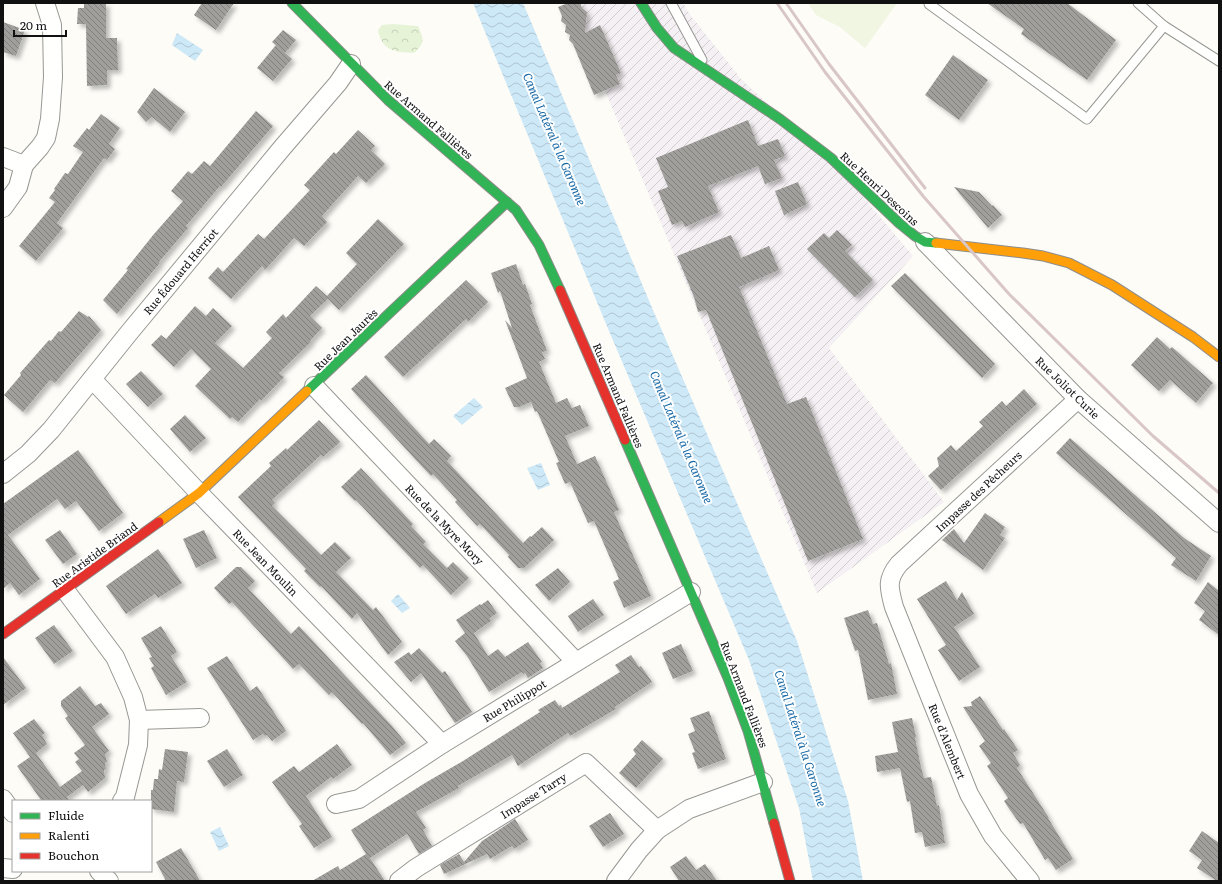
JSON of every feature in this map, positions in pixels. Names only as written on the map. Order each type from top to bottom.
[{"type":"street","points":[[3,208],[18,187],[24,165],[46,138],[50,119],[53,77],[52,25],[45,3]]},
{"type":"street","name":"Rue Armand Fallières","points":[[292,3],[305,11],[351,64],[388,100],[516,210],[528,226],[539,245],[728,678],[743,718],[763,782],[790,881]]},
{"type":"street","name":"Rue Henri Descoins","points":[[641,3],[657,28],[674,48],[780,119],[831,158],[898,223],[914,236],[925,242],[1023,253],[1043,256],[1069,263],[1112,285],[1192,337],[1219,357]]},
{"type":"street","name":"Rue Édouard Herriot","points":[[3,474],[28,454],[51,430],[277,154],[338,83],[351,64]]},
{"type":"street","points":[[3,157],[24,165]]},
{"type":"street","name":"Rue Jean Jaurès","points":[[199,494],[506,202]]},
{"type":"street","name":"Rue Joliot Curie","points":[[925,242],[1078,399],[1219,523]]},
{"type":"street","name":"Rue Jean Moulin","points":[[92,379],[199,494],[442,744]]},
{"type":"street","name":"Rue de la Myre Mory","points":[[314,386],[576,662]]},
{"type":"street","name":"Impasse des Pêcheurs","points":[[889,589],[891,575],[899,564],[1078,399]]},
{"type":"street","name":"Rue Aristide Briand","points":[[3,634],[199,494]]},
{"type":"street","name":"Rue d'Alembert","points":[[889,589],[894,607],[969,794],[993,836],[1030,881]]},
{"type":"street","points":[[65,590],[115,656],[133,697],[139,720],[138,745],[125,796],[123,800]]},
{"type":"street","name":"Rue Philippot","points":[[336,804],[359,798],[442,744],[691,592]]},
{"type":"street","points":[[139,720],[200,718]]},
{"type":"street","name":"Impasse Tarry","points":[[399,881],[416,868],[586,762],[657,830]]},
{"type":"street","points":[[616,881],[639,850],[657,830],[689,809],[763,782]]},
{"type":"street","points":[[3,799],[12,812]]},
{"type":"street","points":[[100,872],[109,881]]},
{"type":"lane","points":[[671,3],[709,72]]},
{"type":"lane","points":[[930,3],[929,4],[1087,119],[1164,26]]},
{"type":"lane","points":[[1138,3],[1164,26],[1219,61]]},
{"type":"shaded area","points":[[568,3],[683,3],[691,16],[742,80],[847,178],[913,256],[829,348],[944,502],[817,593]]},
{"type":"green space","points":[[808,3],[897,3],[865,48],[840,27],[816,15]]},
{"type":"green space","points":[[393,24],[418,26],[422,43],[414,53],[395,51],[390,49],[382,42],[378,30],[382,25]]},
{"type":"water","name":"Canal Latéral à la Garonne","points":[[473,3],[523,3],[653,310],[797,641],[848,801],[863,881],[813,881],[799,808],[749,660],[609,331]]},
{"type":"water","points":[[177,33],[203,50],[195,61],[172,45]]},
{"type":"water","points":[[474,398],[483,407],[462,425],[453,416]]},
{"type":"water","points":[[541,463],[550,485],[538,490],[527,468]]},
{"type":"water","points":[[398,594],[410,608],[402,613],[391,601]]},
{"type":"water","points":[[220,827],[229,846],[219,851],[210,832]]},
{"type":"building","points":[[84,3],[106,3],[106,38],[117,38],[118,70],[107,70],[107,85],[87,86],[86,24],[77,24],[78,8],[84,8]]},
{"type":"building","points":[[202,3],[234,3],[216,30],[194,15]]},
{"type":"building","points":[[568,3],[580,3],[582,8],[587,12],[585,33],[600,25],[621,73],[616,75],[620,84],[594,95],[573,44],[569,40],[570,35],[565,32],[566,25],[561,21],[562,16],[558,7]]},
{"type":"building","points":[[987,3],[1067,3],[1116,40],[1087,80],[1021,34],[1024,29]]},
{"type":"building","points":[[3,22],[25,30],[16,56],[3,52]]},
{"type":"building","points":[[283,30],[296,40],[285,53],[272,42]]},
{"type":"building","points":[[276,45],[292,59],[273,81],[257,68]]},
{"type":"building","points":[[953,55],[988,80],[959,120],[925,95]]},
{"type":"building","points":[[154,88],[185,112],[170,132],[152,117],[146,122],[137,112]]},
{"type":"building","points":[[256,111],[273,126],[186,226],[188,228],[117,314],[103,300],[128,270],[126,269],[154,234],[183,201],[171,191],[188,171],[192,174],[204,161],[210,166]]},
{"type":"building","points":[[101,114],[120,128],[109,144],[115,149],[107,160],[104,158],[57,223],[63,228],[36,261],[19,246],[55,202],[49,198],[55,190],[54,189],[65,173],[68,174],[83,152],[73,146],[87,128],[89,130]]},
{"type":"building","points":[[748,120],[758,146],[778,139],[785,156],[774,160],[782,178],[765,184],[758,166],[708,186],[719,212],[685,227],[682,221],[672,225],[658,191],[668,187],[656,158]]},
{"type":"building","points":[[358,130],[375,146],[371,150],[385,164],[366,183],[358,176],[322,216],[327,222],[304,246],[294,238],[265,270],[262,266],[231,299],[208,278],[218,267],[223,272],[258,234],[264,239],[310,190],[304,185],[334,152],[336,154]]},
{"type":"building","points":[[798,182],[807,204],[784,215],[775,191]]},
{"type":"building","points":[[954,187],[979,192],[1002,215],[988,228]]},
{"type":"building","points":[[378,219],[404,244],[339,310],[328,299],[310,316],[322,328],[310,341],[311,342],[279,373],[284,377],[238,422],[232,417],[230,419],[195,386],[211,369],[191,349],[174,367],[151,345],[161,335],[166,339],[195,306],[206,316],[213,308],[232,326],[215,343],[243,368],[272,338],[266,332],[283,314],[286,318],[316,286],[327,296],[357,264],[346,253]]},
{"type":"building","points":[[837,230],[852,245],[845,251],[873,280],[855,297],[807,249],[824,233],[829,238]]},
{"type":"building","points":[[731,235],[741,258],[769,246],[779,270],[739,287],[787,404],[806,397],[863,539],[808,561],[706,310],[698,312],[694,297],[677,256]]},
{"type":"building","points":[[516,264],[523,285],[525,284],[532,304],[530,305],[547,351],[542,352],[545,359],[539,362],[556,403],[567,398],[572,408],[580,405],[589,426],[565,436],[577,464],[595,456],[619,510],[614,512],[651,596],[624,608],[613,582],[619,579],[594,521],[588,523],[570,482],[565,484],[556,463],[559,462],[537,411],[535,412],[531,402],[519,407],[514,407],[505,388],[527,378],[505,320],[512,328],[500,291],[498,293],[491,273]]},
{"type":"building","points":[[905,273],[995,364],[982,378],[891,286]]},
{"type":"building","points":[[466,280],[488,302],[468,322],[466,319],[403,377],[384,357]]},
{"type":"building","points":[[79,311],[88,317],[89,316],[101,330],[55,383],[50,380],[23,412],[4,395],[21,375],[20,373],[49,340],[51,341],[59,331],[61,332]]},
{"type":"building","points":[[1157,337],[1170,349],[1172,347],[1213,383],[1196,403],[1170,380],[1159,391],[1131,365]]},
{"type":"building","points":[[141,371],[163,394],[148,407],[126,384]]},
{"type":"building","points":[[366,375],[429,444],[434,439],[451,456],[447,461],[523,543],[542,527],[554,540],[524,568],[518,568],[508,557],[509,555],[480,524],[477,526],[455,502],[457,500],[433,474],[431,476],[351,389]]},
{"type":"building","points":[[1024,389],[1037,404],[941,490],[928,476],[939,466],[937,458],[951,445],[956,451],[983,426],[979,422],[1002,401],[1006,406]]},
{"type":"building","points":[[185,415],[206,438],[190,452],[170,429]]},
{"type":"building","points":[[319,420],[340,442],[323,457],[321,455],[272,500],[275,503],[272,506],[321,555],[335,542],[351,558],[336,572],[373,610],[376,607],[402,642],[388,655],[357,613],[352,619],[321,586],[320,587],[304,571],[306,569],[238,497],[271,466],[269,463],[286,448],[287,450]]},
{"type":"building","points":[[1070,438],[1184,538],[1211,556],[1196,581],[1171,565],[1176,558],[1056,453]]},
{"type":"building","points":[[78,450],[123,513],[99,531],[76,501],[65,509],[57,499],[8,535],[40,579],[19,595],[10,583],[3,589],[3,504]]},
{"type":"building","points":[[361,468],[413,524],[411,526],[426,542],[423,544],[447,568],[453,562],[469,578],[451,595],[423,565],[420,568],[356,500],[355,501],[341,487]]},
{"type":"building","points":[[985,513],[1005,527],[1000,535],[1005,538],[983,570],[942,540],[954,529],[964,543]]},
{"type":"building","points":[[60,530],[77,554],[63,564],[45,540]]},
{"type":"building","points":[[204,530],[217,558],[196,568],[183,539]]},
{"type":"building","points":[[158,549],[182,583],[158,598],[155,594],[126,614],[106,586]]},
{"type":"building","points":[[236,567],[241,567],[255,581],[248,588],[291,634],[299,626],[406,743],[390,755],[363,723],[362,724],[332,692],[329,695],[299,664],[293,669],[232,602],[229,604],[214,588]]},
{"type":"building","points":[[558,568],[570,582],[549,601],[535,585]]},
{"type":"building","points":[[946,581],[957,600],[962,592],[974,614],[954,627],[980,667],[959,681],[938,650],[946,645],[917,599]]},
{"type":"building","points":[[1208,582],[1219,591],[1219,635],[1199,620],[1205,611],[1194,603]]},
{"type":"building","points":[[593,599],[604,615],[578,632],[568,616]]},
{"type":"building","points":[[488,600],[497,613],[490,618],[491,621],[474,633],[488,656],[498,649],[505,657],[528,642],[542,662],[540,663],[543,668],[528,678],[525,673],[523,674],[522,672],[489,692],[467,656],[455,641],[465,633],[456,620]]},
{"type":"building","points":[[868,610],[873,624],[877,623],[889,664],[891,663],[897,694],[868,700],[858,650],[855,651],[844,618]]},
{"type":"building","points":[[54,625],[73,651],[54,664],[35,638]]},
{"type":"building","points":[[161,626],[177,652],[171,656],[187,682],[166,695],[151,668],[154,666],[149,658],[152,657],[141,638]]},
{"type":"building","points":[[681,644],[693,671],[673,679],[662,653]]},
{"type":"building","points":[[419,648],[442,673],[445,671],[472,712],[455,723],[421,673],[411,682],[394,662],[409,652],[411,655]]},
{"type":"building","points":[[631,655],[652,682],[615,707],[616,709],[570,736],[568,733],[518,766],[512,755],[458,786],[459,788],[416,812],[426,828],[423,830],[432,846],[419,854],[407,834],[370,858],[385,881],[312,881],[338,866],[340,870],[366,854],[351,830],[540,712],[538,710],[555,700],[559,706],[561,705],[562,708],[620,672],[615,665]]},
{"type":"building","points":[[227,656],[250,691],[257,686],[286,731],[272,741],[267,735],[265,736],[263,734],[253,740],[207,668]]},
{"type":"building","points":[[3,657],[26,688],[3,705]]},
{"type":"building","points":[[80,686],[95,706],[101,703],[109,714],[92,727],[109,751],[105,754],[107,762],[105,763],[106,769],[104,770],[105,778],[88,792],[83,785],[67,797],[69,800],[41,800],[17,766],[30,757],[13,733],[34,719],[45,733],[42,735],[47,744],[36,753],[60,787],[82,771],[75,762],[79,759],[74,753],[85,745],[65,718],[68,716],[61,706],[61,701]]},
{"type":"building","points":[[980,696],[1018,750],[1013,753],[1020,765],[1017,768],[1073,859],[1056,870],[1048,858],[1045,860],[1023,823],[1020,824],[1004,801],[1008,798],[987,766],[991,763],[979,746],[985,741],[963,707],[972,706],[971,702]]},
{"type":"building","points":[[709,711],[726,759],[698,769],[692,753],[695,752],[688,734],[695,731],[690,718]]},
{"type":"building","points":[[912,718],[924,778],[931,777],[937,806],[939,805],[945,843],[925,847],[922,832],[915,833],[910,801],[907,802],[900,768],[877,772],[875,756],[898,752],[892,722]]},
{"type":"building","points":[[642,740],[663,759],[636,788],[619,773],[636,754],[633,750]]},
{"type":"building","points":[[337,744],[352,765],[333,779],[331,777],[306,796],[332,837],[314,848],[299,826],[302,824],[272,782],[294,766],[299,772]]},
{"type":"building","points":[[165,749],[188,752],[184,782],[177,781],[174,812],[152,809],[151,790],[153,790],[154,779],[158,779],[159,769],[162,770]]},
{"type":"building","points":[[227,749],[243,775],[224,787],[207,761]]},
{"type":"building","points":[[610,813],[624,834],[603,847],[589,826]]},
{"type":"building","points":[[515,819],[528,840],[514,849],[512,846],[490,859],[487,854],[444,874],[440,865],[459,854],[464,862],[482,841]]},
{"type":"building","points":[[1202,831],[1219,843],[1219,881],[1197,868],[1202,860],[1189,851]]},
{"type":"building","points":[[181,848],[200,881],[166,881],[156,862]]},
{"type":"building","points":[[686,856],[696,870],[705,864],[717,881],[679,881],[670,867]]},
{"type":"railway","points":[[777,3],[825,72],[923,196],[1009,294],[1153,436],[1219,493]]},
{"type":"railway","points":[[786,3],[829,64],[925,188]]},
{"type":"traffic: fast","points":[[292,3],[388,100],[516,210],[539,245],[560,290]]},
{"type":"traffic: fast","points":[[641,3],[657,28],[674,48],[780,119],[831,158],[899,223],[915,236],[925,242],[936,243]]},
{"type":"traffic: fast","points":[[307,391],[507,202]]},
{"type":"traffic: fast","points":[[625,440],[728,678],[748,731],[774,823]]},
{"type":"traffic: slow","points":[[936,243],[1043,256],[1069,263],[1112,285],[1193,337],[1219,357]]},
{"type":"traffic: slow","points":[[159,522],[199,493],[307,391]]},
{"type":"traffic: jam","points":[[560,290],[625,440]]},
{"type":"traffic: jam","points":[[3,634],[159,522]]},
{"type":"traffic: jam","points":[[774,823],[790,881]]}]
